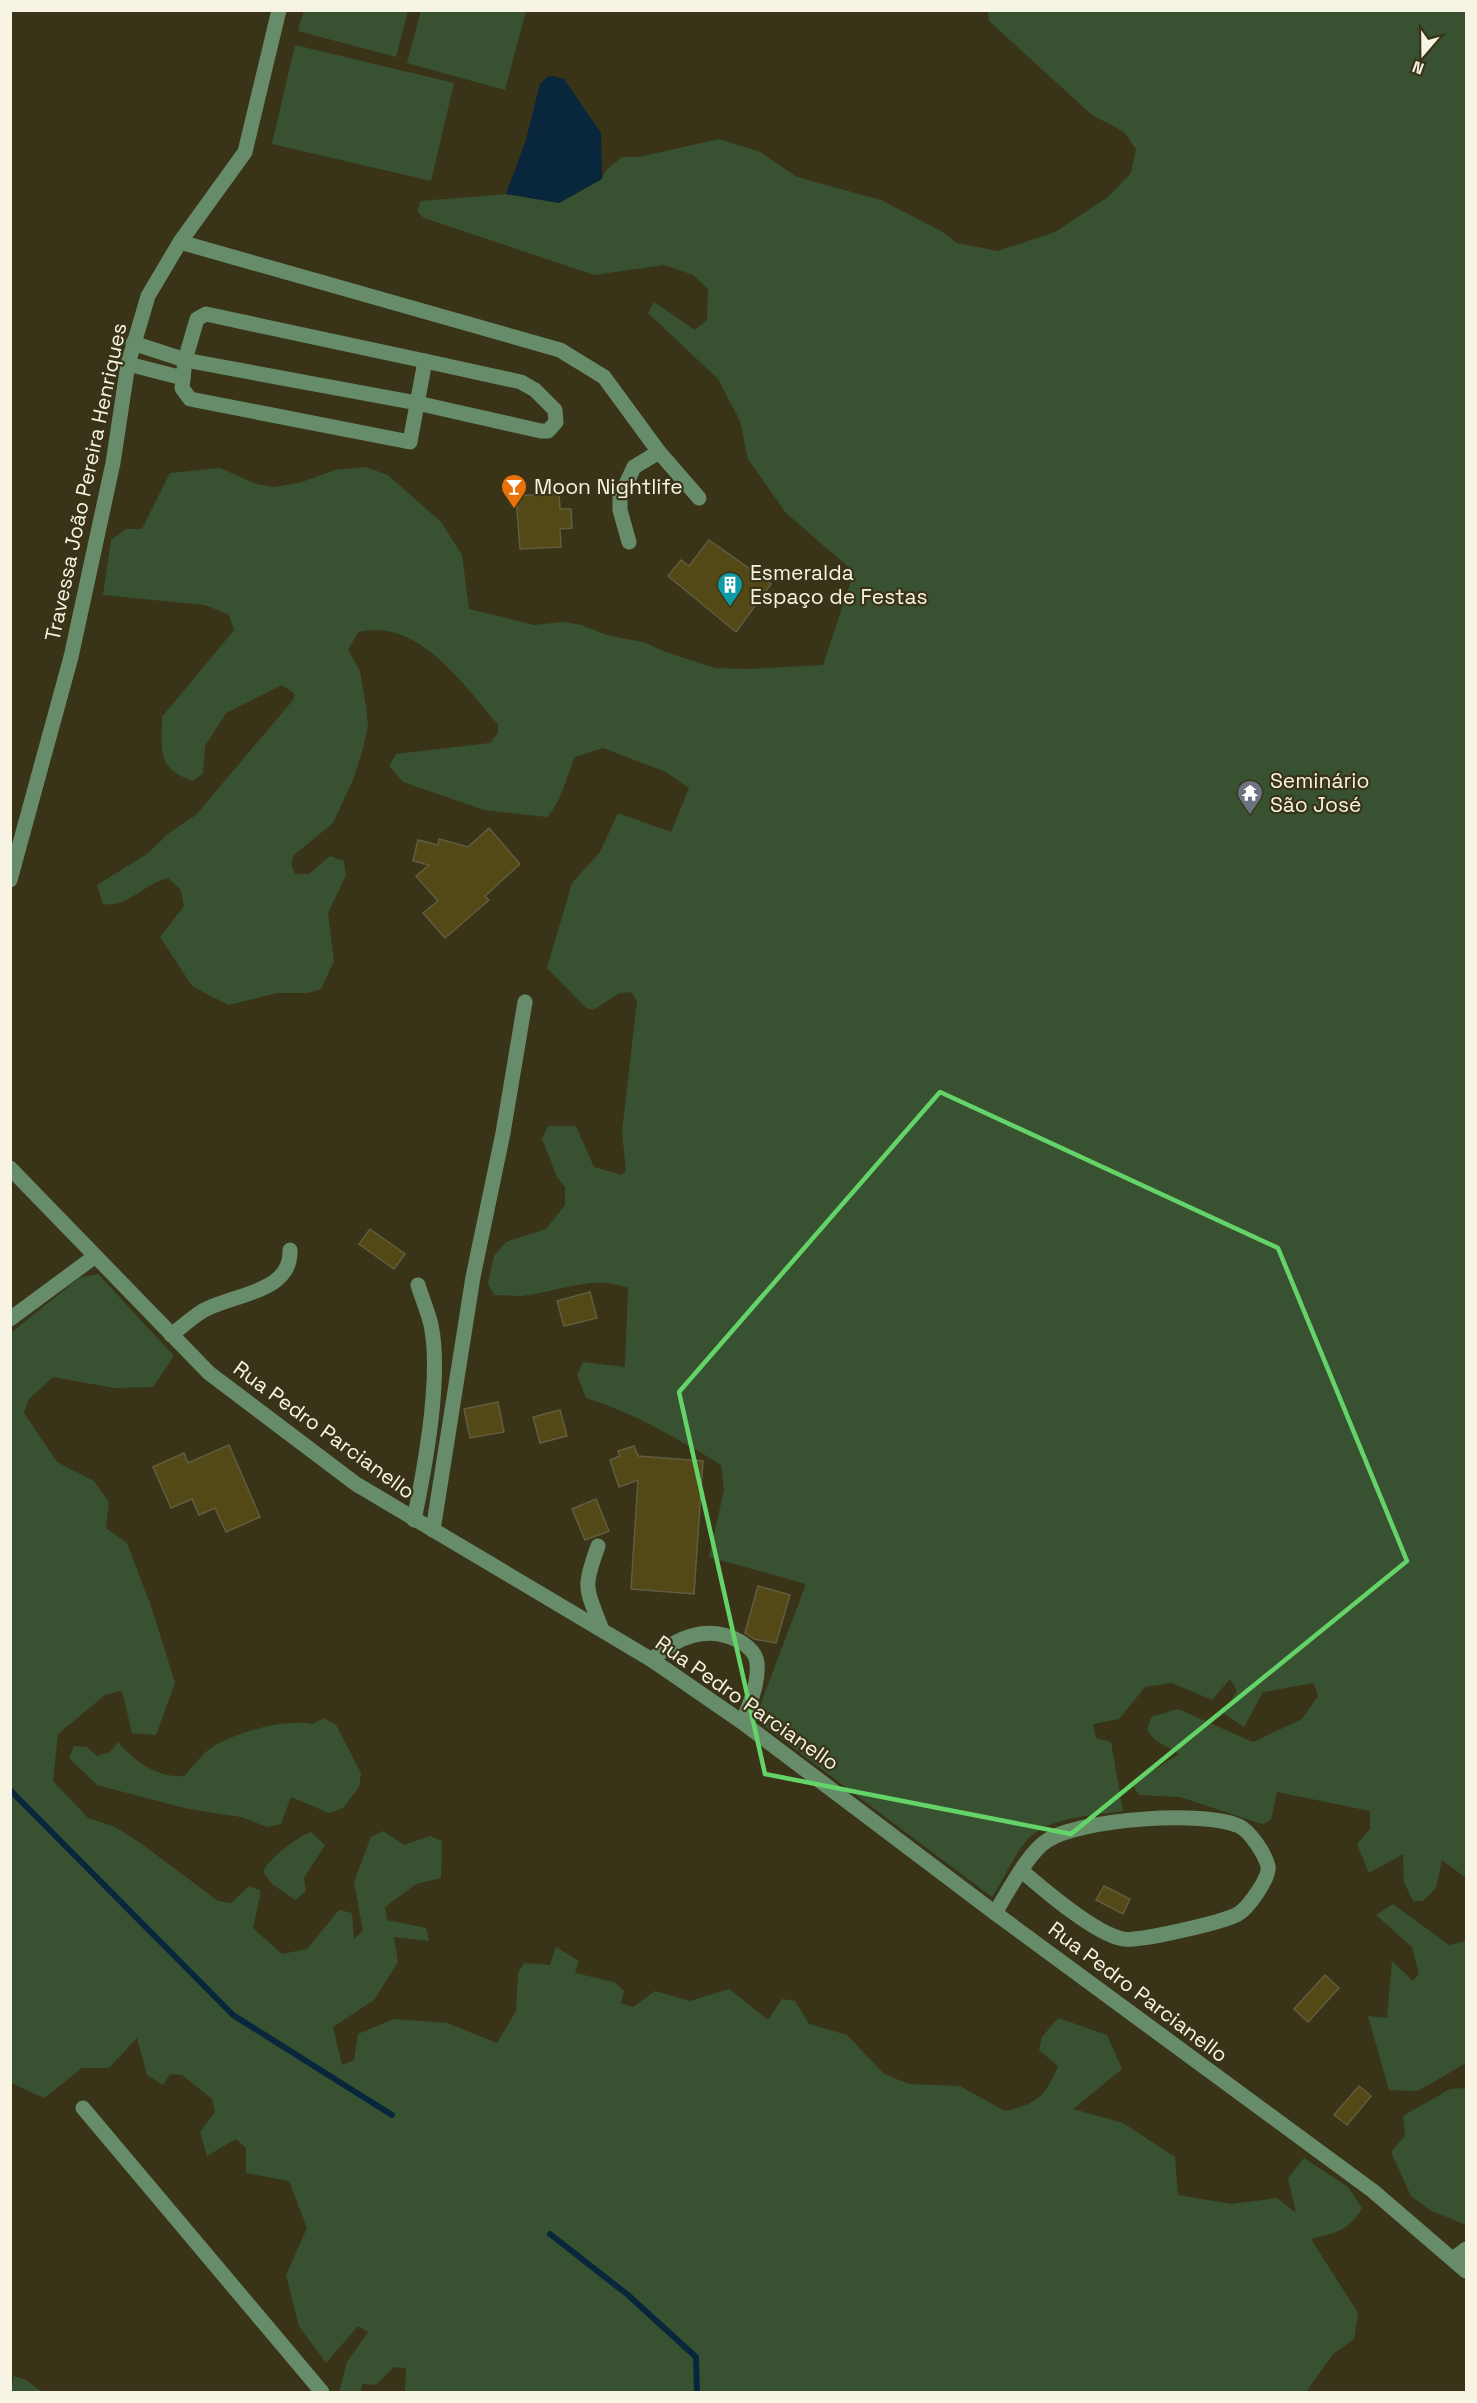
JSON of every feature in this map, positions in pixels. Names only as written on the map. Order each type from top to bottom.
[{"type":"street","name":"Travessa João Pereira Henriques","points":[[10,880],[71,657],[113,464],[133,343],[148,296],[180,242],[245,152],[279,10]]},
{"type":"street","points":[[180,242],[560,350],[604,377],[659,452],[699,498]]},
{"type":"street","points":[[133,343],[186,360],[417,403],[541,431],[548,431],[556,422],[555,410],[535,390],[521,382],[425,361],[206,314],[197,319],[186,360],[182,388],[190,399],[406,443],[411,438],[417,403],[425,361]]},
{"type":"street","points":[[128,364],[183,378]]},
{"type":"street","points":[[629,542],[620,510],[620,497],[634,467],[659,452]]},
{"type":"street","points":[[433,1530],[473,1277],[503,1133],[525,1002]]},
{"type":"street","name":"Rua Pedro Parcianello","points":[[10,1168],[209,1374],[356,1484],[652,1660],[742,1722],[995,1913],[1373,2191],[1467,2271]]},
{"type":"street","points":[[171,1335],[201,1312],[226,1300],[256,1292],[285,1274],[290,1262],[290,1250]]},
{"type":"street","points":[[10,1319],[94,1257]]},
{"type":"street","points":[[414,1520],[425,1466],[434,1351],[431,1324],[418,1285]]},
{"type":"street","points":[[598,1546],[586,1587],[602,1630]]},
{"type":"street","points":[[652,1660],[663,1649],[687,1636],[709,1632],[727,1634],[751,1648],[757,1662],[756,1680],[750,1705],[742,1722]]},
{"type":"street","points":[[995,1913],[1022,1871],[1047,1840],[1073,1829],[1176,1816],[1226,1821],[1242,1827],[1253,1839],[1268,1866],[1266,1881],[1239,1914],[1158,1936],[1123,1940],[1097,1929],[1022,1871]]},
{"type":"street","points":[[83,2108],[322,2392]]},
{"type":"street","points":[[1453,2259],[1467,2249]]},
{"type":"highlighted area","points":[[940,1092],[1278,1248],[1407,1561],[1071,1834],[765,1774],[679,1392]]},
{"type":"green space","points":[[304,10],[408,11],[396,57],[298,31]]},
{"type":"green space","points":[[421,11],[526,11],[505,90],[407,63]]},
{"type":"green space","points":[[988,11],[1466,11],[1466,1878],[1442,1860],[1436,1888],[1423,1901],[1413,1901],[1404,1882],[1403,1854],[1369,1873],[1357,1844],[1370,1829],[1370,1811],[1277,1792],[1271,1820],[1262,1824],[1180,1797],[1139,1795],[1132,1784],[1179,1754],[1155,1740],[1147,1730],[1151,1717],[1178,1709],[1253,1742],[1302,1719],[1318,1696],[1314,1683],[1263,1692],[1244,1727],[1223,1713],[1237,1691],[1230,1679],[1212,1700],[1172,1683],[1145,1687],[1119,1719],[1093,1724],[1096,1738],[1111,1742],[1123,1811],[1072,1818],[1046,1826],[1035,1833],[1021,1847],[992,1897],[755,1719],[806,1584],[709,1557],[724,1490],[721,1465],[656,1427],[586,1398],[577,1375],[583,1362],[625,1367],[628,1288],[615,1284],[589,1283],[515,1296],[494,1295],[488,1283],[494,1256],[506,1242],[546,1229],[565,1205],[565,1187],[557,1177],[542,1139],[548,1126],[576,1126],[594,1167],[622,1175],[626,1170],[622,1132],[637,1001],[631,992],[620,993],[593,1010],[586,1008],[547,968],[572,883],[600,852],[618,813],[671,832],[689,788],[666,772],[603,748],[575,757],[560,796],[547,817],[484,810],[403,782],[389,766],[396,754],[490,743],[498,733],[498,724],[454,674],[420,644],[401,635],[380,630],[358,632],[348,650],[360,671],[366,706],[368,726],[362,752],[353,780],[333,823],[294,855],[291,864],[295,874],[309,874],[330,856],[344,861],[346,875],[328,913],[334,961],[321,989],[308,993],[277,993],[228,1005],[192,986],[160,937],[184,906],[181,890],[168,878],[128,899],[112,904],[103,904],[97,885],[147,854],[169,833],[196,815],[293,700],[295,694],[282,685],[226,713],[205,746],[203,774],[192,781],[180,776],[167,764],[162,748],[162,717],[234,630],[229,615],[205,605],[103,595],[111,540],[126,529],[142,529],[170,473],[220,468],[256,484],[274,487],[299,483],[335,470],[365,467],[388,475],[441,522],[462,555],[469,609],[534,625],[563,622],[581,625],[607,635],[646,643],[715,668],[750,669],[823,665],[854,572],[786,513],[748,459],[740,421],[718,379],[648,313],[654,302],[695,330],[707,320],[708,289],[693,275],[664,265],[594,275],[424,218],[417,211],[421,201],[506,194],[559,203],[602,179],[606,170],[622,157],[639,157],[719,139],[760,152],[797,177],[881,200],[941,231],[957,243],[998,251],[1055,232],[1108,197],[1131,173],[1136,149],[1124,132],[1092,115],[989,21]]},
{"type":"green space","points":[[295,45],[454,83],[431,181],[272,144]]},
{"type":"green space","points":[[98,1274],[174,1356],[153,1387],[114,1388],[53,1377],[28,1400],[24,1413],[57,1462],[94,1481],[109,1502],[106,1528],[127,1543],[151,1606],[175,1683],[156,1735],[132,1733],[123,1695],[120,1691],[105,1695],[58,1734],[53,1781],[88,1818],[115,1827],[139,1842],[218,1901],[231,1903],[249,1886],[261,1891],[253,1928],[282,1954],[307,1949],[339,1910],[352,1913],[354,1939],[363,1931],[354,1882],[371,1837],[383,1831],[404,1845],[430,1836],[442,1841],[441,1878],[416,1884],[385,1907],[387,1920],[426,1928],[429,1941],[394,1937],[398,1962],[374,2000],[333,2027],[342,2065],[354,2060],[358,2034],[394,2019],[447,2023],[497,2043],[516,2011],[518,1973],[524,1963],[550,1965],[556,1947],[579,1961],[575,1973],[614,1982],[624,1991],[621,2003],[633,2007],[655,1991],[690,2001],[729,1989],[768,2020],[782,1999],[795,2001],[809,2024],[847,2035],[884,2074],[909,2084],[960,2086],[1005,2111],[1033,2102],[1049,2085],[1058,2066],[1039,2050],[1042,2037],[1058,2018],[1107,2035],[1122,2069],[1073,2109],[1123,2123],[1175,2157],[1178,2195],[1231,2204],[1277,2198],[1296,2213],[1288,2178],[1304,2158],[1348,2187],[1362,2208],[1357,2216],[1346,2227],[1334,2233],[1311,2239],[1358,2313],[1354,2339],[1333,2354],[1306,2392],[405,2392],[406,2368],[394,2367],[376,2385],[363,2384],[360,2392],[339,2392],[347,2362],[368,2332],[358,2326],[326,2363],[299,2326],[286,2275],[307,2228],[289,2181],[246,2173],[246,2148],[236,2139],[207,2156],[200,2132],[215,2112],[212,2099],[182,2075],[170,2074],[163,2085],[147,2075],[137,2038],[109,2068],[82,2068],[44,2098],[11,2083],[11,1333],[79,1278]]},
{"type":"green space","points":[[324,1718],[336,1725],[361,1773],[359,1787],[343,1808],[329,1813],[291,1797],[281,1824],[267,1827],[241,1817],[188,1809],[97,1785],[69,1758],[74,1746],[87,1747],[97,1756],[110,1752],[118,1742],[147,1767],[165,1774],[184,1776],[210,1749],[237,1736],[275,1725],[313,1724]]},
{"type":"green space","points":[[311,1832],[325,1845],[304,1878],[306,1891],[295,1900],[272,1884],[263,1872],[266,1866],[284,1849],[298,1838]]},
{"type":"green space","points":[[1393,1904],[1449,1945],[1466,1941],[1466,2063],[1418,2091],[1389,2090],[1368,2016],[1387,2018],[1392,1961],[1413,1981],[1419,1974],[1412,1947],[1376,1915]]},
{"type":"green space","points":[[1466,2088],[1466,2225],[1430,2210],[1411,2196],[1391,2152],[1405,2136],[1403,2116],[1450,2089]]},
{"type":"green space","points":[[14,2376],[26,2380],[42,2392],[11,2392]]},
{"type":"water","points":[[547,77],[564,79],[601,133],[602,179],[559,203],[506,194],[525,143],[540,84]]},
{"type":"building","points":[[559,493],[560,509],[571,509],[572,528],[560,529],[561,547],[520,549],[516,496]]},
{"type":"building","name":"Esmeralda Espaço de Festas","points":[[709,540],[771,584],[736,632],[668,576],[681,560],[689,566]]},
{"type":"building","points":[[489,828],[520,864],[485,896],[489,900],[445,938],[423,913],[438,901],[416,876],[429,865],[413,861],[418,840],[438,845],[439,839],[468,847]]},
{"type":"building","points":[[370,1229],[405,1254],[394,1269],[359,1244]]},
{"type":"building","points":[[590,1292],[597,1318],[564,1326],[557,1301]]},
{"type":"building","points":[[498,1402],[504,1432],[470,1438],[464,1409]]},
{"type":"building","points":[[560,1410],[567,1436],[540,1443],[533,1417]]},
{"type":"building","points":[[229,1445],[260,1517],[226,1532],[215,1508],[199,1515],[192,1499],[171,1508],[153,1467],[184,1453],[188,1463]]},
{"type":"building","points":[[634,1446],[638,1456],[703,1461],[694,1594],[631,1589],[638,1480],[619,1487],[610,1460],[620,1456],[618,1451]]},
{"type":"building","points":[[596,1499],[609,1531],[585,1540],[572,1509]]},
{"type":"building","points":[[758,1586],[790,1595],[776,1643],[754,1639],[745,1633]]},
{"type":"building","points":[[1104,1886],[1130,1899],[1123,1914],[1096,1900]]},
{"type":"building","points":[[1325,1975],[1339,1988],[1308,2022],[1294,2009]]},
{"type":"building","points":[[1359,2086],[1371,2096],[1347,2125],[1334,2115]]},
{"type":"waterway","points":[[10,1790],[233,2015],[392,2115]]},
{"type":"waterway","points":[[550,2234],[628,2295],[696,2357],[697,2392]]},
{"type":"place","name":"Moon Nightlife","points":[[514,510]]},
{"type":"place","name":"Esmeralda Espaço de Festas","points":[[730,608]]},
{"type":"place","name":"Seminário São José","points":[[1250,816]]}]
